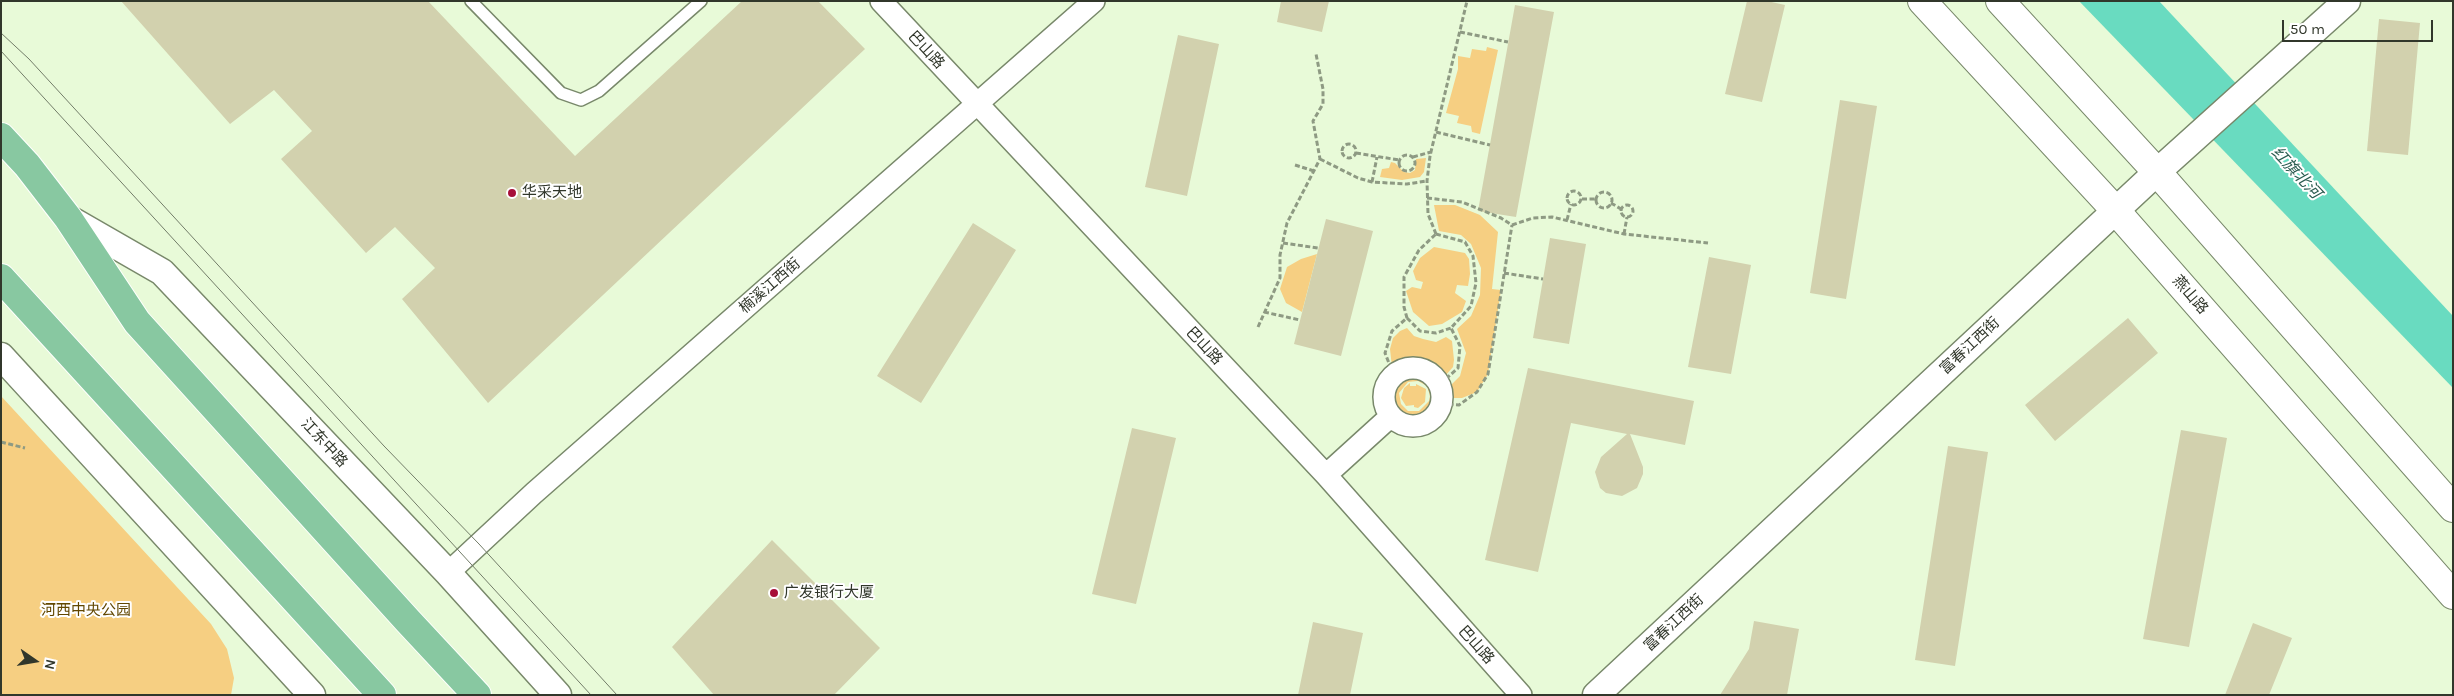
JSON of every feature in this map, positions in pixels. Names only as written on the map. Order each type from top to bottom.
[{"type":"main road","name":"燕山路","points":[[1922,1],[2116,211],[2453,595]]},
{"type":"main road","points":[[2000,1],[2157,172],[2453,508]]},
{"type":"main road","points":[[1,114],[27,165]]},
{"type":"main road","name":"江东中路","points":[[1,137],[27,165],[68,218],[136,322],[477,695]]},
{"type":"main road","points":[[1,278],[382,695]]},
{"type":"street","name":"巴山路","points":[[881,1],[1326,475],[1521,695]]},
{"type":"street","name":"楠溪江西街","points":[[448,573],[534,493],[1094,1]]},
{"type":"street","name":"富春江西街","points":[[1596,695],[2157,172],[2347,1]]},
{"type":"street","name":"江东中路","points":[[68,218],[162,272],[448,573],[558,695]]},
{"type":"street","points":[[1,356],[312,695]]},
{"type":"street","points":[[1416,368],[1434,377],[1440,395],[1431,420],[1415,426],[1398,422],[1391,416],[1384,398],[1386,388],[1394,376],[1407,369],[1416,368]]},
{"type":"street","points":[[1326,475],[1391,416]]},
{"type":"lane","points":[[471,1],[561,93],[582,100],[599,91],[700,1]]},
{"type":"path","points":[[1436,234],[1428,214],[1427,181],[1431,152],[1467,1]]},
{"type":"path","points":[[1460,32],[1508,42]]},
{"type":"path","points":[[1258,327],[1280,278],[1287,223],[1320,159],[1314,139],[1313,121],[1323,104],[1323,88],[1316,54]]},
{"type":"path","points":[[1436,132],[1490,145]]},
{"type":"path","points":[[1348,144],[1352,145],[1356,153],[1352,158],[1347,158],[1342,153],[1342,148],[1348,144]]},
{"type":"path","points":[[1356,153],[1399,160],[1405,155],[1413,157],[1431,152]]},
{"type":"path","points":[[1372,182],[1378,157]]},
{"type":"path","points":[[1399,160],[1401,168],[1408,171],[1414,166],[1413,157]]},
{"type":"path","points":[[1320,159],[1358,178],[1372,182],[1407,184],[1427,181]]},
{"type":"path","points":[[1295,165],[1314,171]]},
{"type":"path","points":[[1567,220],[1571,204],[1567,198],[1572,190],[1580,192],[1582,200]]},
{"type":"path","points":[[1596,199],[1599,194],[1607,193],[1612,198],[1611,203]]},
{"type":"path","points":[[1427,198],[1462,202],[1501,218],[1512,226]]},
{"type":"path","points":[[1571,204],[1577,204],[1582,200],[1596,199]]},
{"type":"path","points":[[1596,199],[1603,208],[1611,203]]},
{"type":"path","points":[[1611,203],[1621,209],[1622,214],[1627,217]]},
{"type":"path","points":[[1621,209],[1626,204],[1632,206],[1632,214],[1627,217],[1624,234]]},
{"type":"path","points":[[1512,226],[1533,218],[1552,217],[1624,234],[1708,243]]},
{"type":"path","points":[[1451,328],[1460,346],[1458,368],[1440,395],[1459,404],[1477,392],[1488,374],[1512,226]]},
{"type":"path","points":[[1436,234],[1465,242],[1473,256],[1476,283],[1470,306],[1451,328],[1436,333],[1420,330],[1407,318],[1404,307],[1404,277],[1419,250],[1436,234]]},
{"type":"path","points":[[1283,243],[1318,248]]},
{"type":"path","points":[[1504,273],[1543,279]]},
{"type":"path","points":[[1264,312],[1300,320]]},
{"type":"path","points":[[1394,376],[1385,353],[1392,331],[1407,318]]},
{"type":"path","points":[[1,442],[25,448]]},
{"type":"green space","points":[[1487,47],[1498,50],[1480,134],[1472,132],[1471,126],[1457,123],[1459,116],[1446,113],[1458,69],[1458,56],[1470,58],[1472,49],[1486,51]]},
{"type":"green space","points":[[1426,158],[1424,172],[1420,177],[1402,180],[1380,177],[1382,169],[1389,168],[1391,162],[1395,163],[1404,172],[1410,173],[1415,170],[1416,159]]},
{"type":"green space","points":[[1434,205],[1455,205],[1480,215],[1498,232],[1492,289],[1501,290],[1488,374],[1477,392],[1462,398],[1450,398],[1449,387],[1460,376],[1466,353],[1457,329],[1471,316],[1480,295],[1481,268],[1471,244],[1461,235],[1439,231]]},
{"type":"green space","points":[[1434,247],[1465,253],[1469,259],[1470,274],[1468,286],[1457,285],[1455,293],[1466,301],[1462,312],[1442,324],[1429,326],[1413,312],[1406,291],[1412,287],[1421,289],[1423,282],[1416,280],[1413,271],[1420,258]]},
{"type":"green space","points":[[1317,254],[1302,312],[1286,303],[1280,289],[1287,267],[1301,259]]},
{"type":"green space","points":[[1407,328],[1414,336],[1423,339],[1436,342],[1446,337],[1452,341],[1453,367],[1445,376],[1439,369],[1416,359],[1392,367],[1390,349],[1393,338],[1400,331]]},
{"type":"green space","points":[[1412,375],[1418,375],[1429,382],[1435,393],[1432,406],[1427,412],[1414,416],[1401,412],[1394,400],[1394,393],[1400,380]],"holes":[[[1418,381],[1427,386],[1430,396],[1429,401],[1419,411],[1408,411],[1401,404],[1399,393],[1408,382]]]},
{"type":"green space","points":[[1410,383],[1410,386],[1416,386],[1416,384],[1426,389],[1425,402],[1418,408],[1414,407],[1414,405],[1406,406],[1401,398],[1404,388]]},
{"type":"green space","name":"河西中央公园","points":[[1,396],[211,624],[227,649],[234,678],[231,695],[1,695]]},
{"type":"water","name":"红旗北河","points":[[2079,1],[2159,1],[2453,316],[2453,388]]},
{"type":"building","name":"华采天地","points":[[121,1],[428,1],[575,156],[742,1],[818,1],[865,49],[488,403],[402,299],[435,268],[395,227],[366,253],[281,159],[312,131],[274,90],[230,124]]},
{"type":"building","points":[[1281,1],[1329,1],[1322,32],[1277,22]]},
{"type":"building","points":[[1747,1],[1767,1],[1785,5],[1762,102],[1725,94]]},
{"type":"building","points":[[1515,5],[1554,12],[1516,217],[1478,211]]},
{"type":"building","points":[[2379,19],[2420,23],[2408,155],[2367,151]]},
{"type":"building","points":[[1178,35],[1219,44],[1187,196],[1145,187]]},
{"type":"building","points":[[1840,100],[1877,106],[1846,299],[1810,293]]},
{"type":"building","points":[[1326,219],[1373,231],[1341,356],[1294,344]]},
{"type":"building","points":[[973,223],[1016,250],[921,403],[877,376]]},
{"type":"building","points":[[1550,238],[1586,244],[1569,344],[1533,338]]},
{"type":"building","points":[[1709,257],[1751,265],[1731,374],[1688,367]]},
{"type":"building","points":[[2128,318],[2158,353],[2055,441],[2025,405]]},
{"type":"building","points":[[1528,368],[1694,401],[1685,445],[1630,434],[1643,467],[1643,474],[1637,488],[1622,496],[1606,493],[1600,488],[1595,472],[1601,457],[1627,434],[1571,423],[1538,572],[1485,560]]},
{"type":"building","points":[[1132,428],[1176,438],[1136,604],[1092,594]]},
{"type":"building","points":[[2181,430],[2227,438],[2189,647],[2143,639]]},
{"type":"building","points":[[1948,446],[1988,452],[1955,666],[1915,660]]},
{"type":"building","name":"广发银行大厦","points":[[772,540],[880,648],[834,695],[714,695],[672,647]]},
{"type":"building","points":[[1754,621],[1799,629],[1787,695],[1720,695],[1749,649]]},
{"type":"building","points":[[1313,622],[1363,633],[1350,695],[1298,695]]},
{"type":"building","points":[[2253,623],[2292,638],[2269,695],[2225,695]]},
{"type":"tram line","points":[[1,33],[29,59],[384,446],[479,544],[617,695]]},
{"type":"tram line","points":[[1,51],[591,695]]},
{"type":"place","name":"华采天地","points":[[512,193]]},
{"type":"place","name":"广发银行大厦","points":[[774,593]]}]
